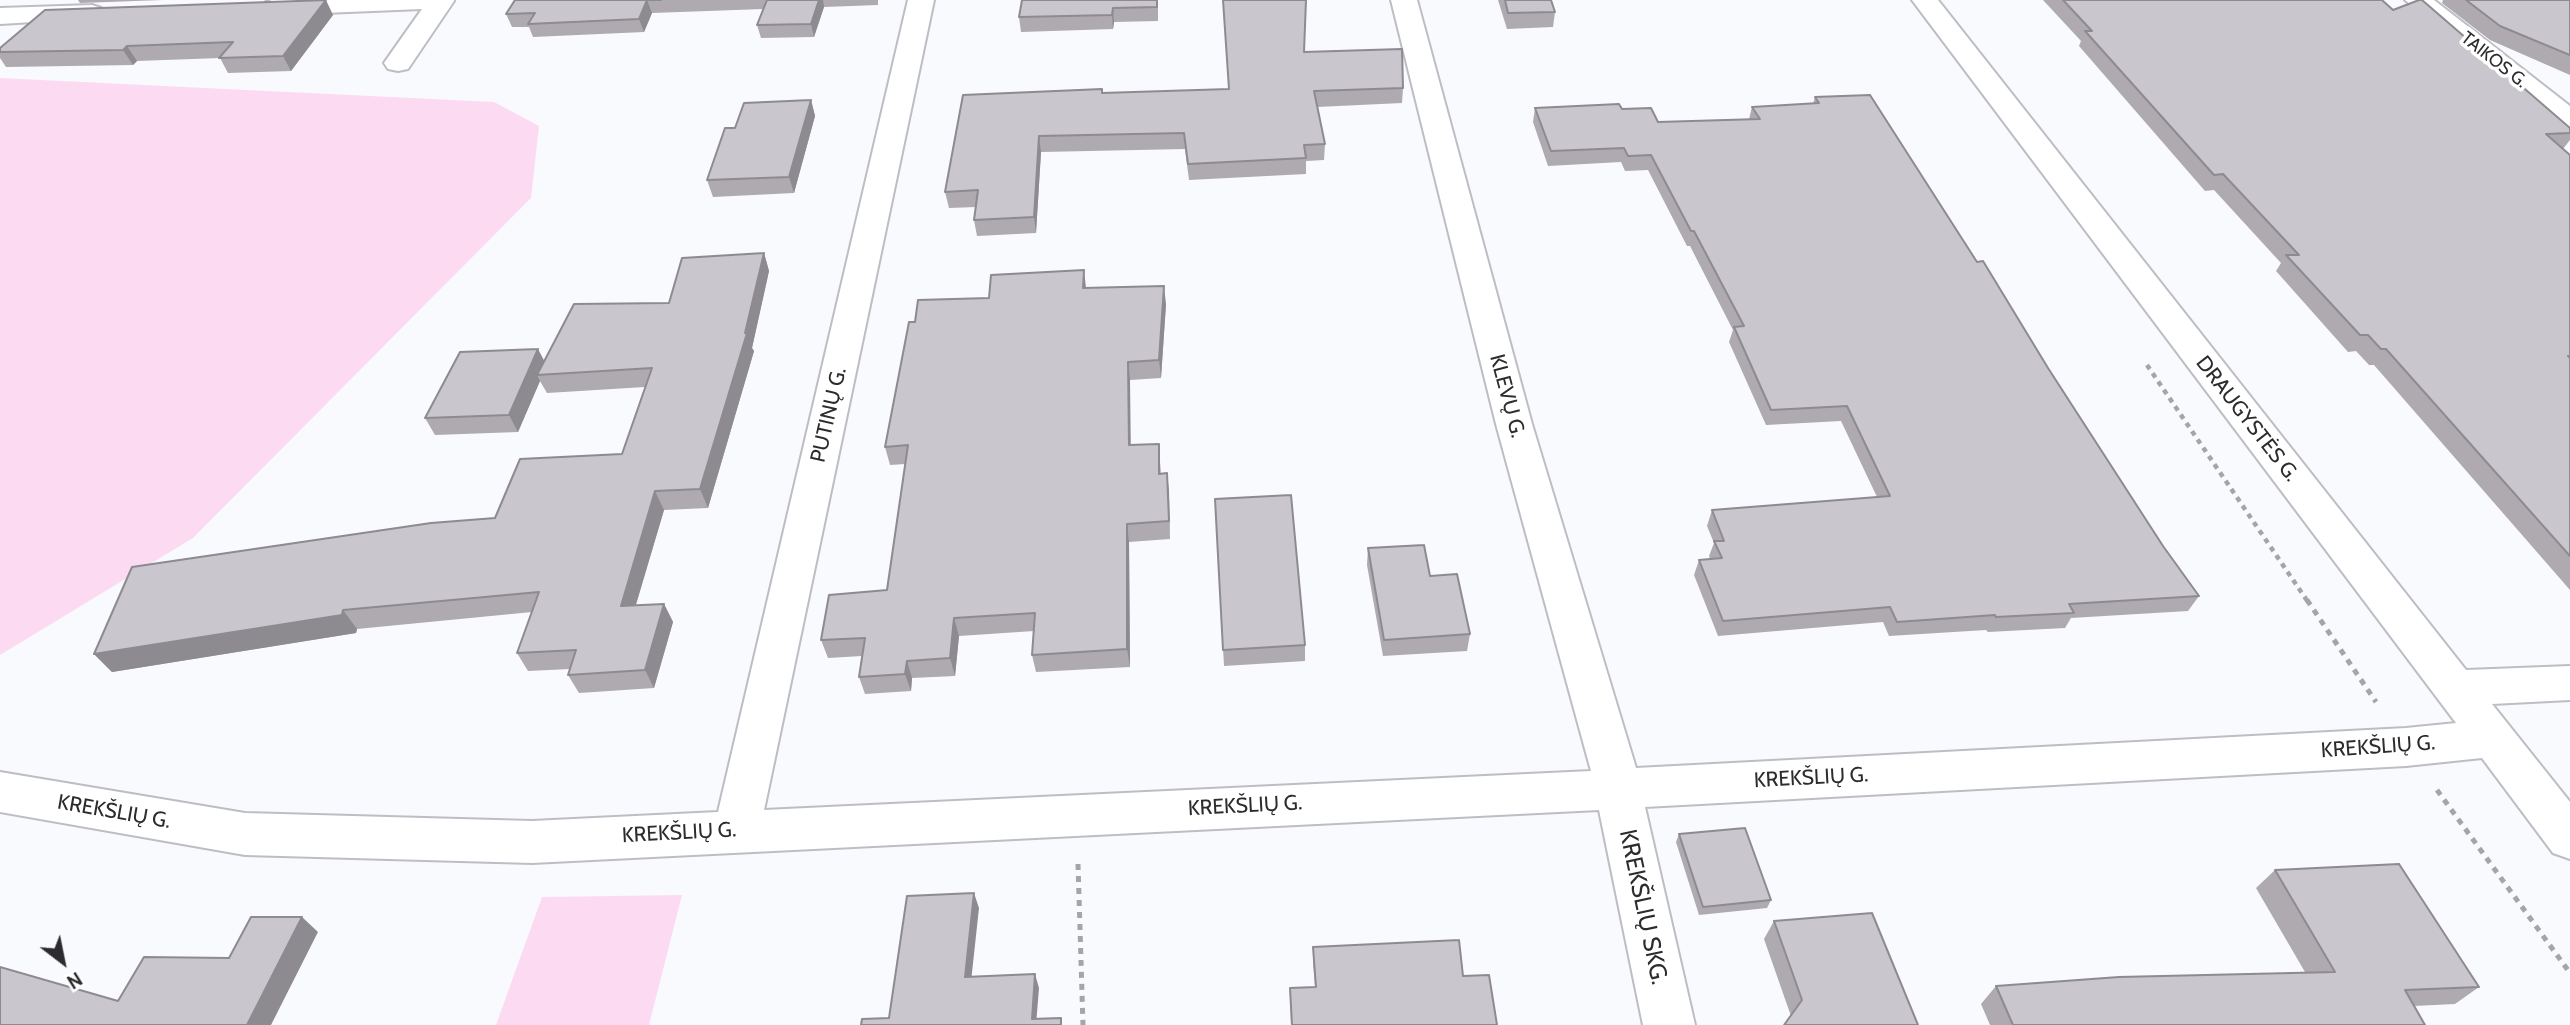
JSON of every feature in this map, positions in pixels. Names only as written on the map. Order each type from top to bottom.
[{"type":"street","points":[[257,7],[441,0]]},
{"type":"street","points":[[398,63],[441,0]]},
{"type":"street","name":"PUTINŲ G.","points":[[737,830],[921,0]]},
{"type":"street","name":"KLEVŲ G.","points":[[1404,0],[1514,424],[1617,789]]},
{"type":"street","name":"DRAUGYSTĖS G.","points":[[1925,0],[2570,838]]},
{"type":"street","name":"TAIKOS G.","points":[[2418,0],[2570,120]]},
{"type":"street","points":[[0,16],[122,12]]},
{"type":"street","points":[[2454,688],[2570,683]]},
{"type":"street","name":"KREKŠLIŲ G.","points":[[0,792],[245,834],[532,842],[1617,789],[2406,747],[2493,738]]},
{"type":"street","name":"KREKŠLIŲ SKG.","points":[[1617,789],[1669,1025]]},
{"type":"path","points":[[2142,357],[2406,747],[2570,974]]},
{"type":"path","points":[[1076,814],[1083,1025]]},
{"type":"shaded area","points":[[0,78],[494,102],[539,126],[531,198],[193,538],[0,655]]},
{"type":"shaded area","points":[[682,895],[649,1025],[496,1025],[542,897]]},
{"type":"building","points":[[326,0],[283,56],[219,58],[233,42],[127,46],[123,50],[0,52],[0,48],[45,10]]},
{"type":"building","points":[[515,0],[647,0],[639,19],[528,24],[535,13],[506,14]]},
{"type":"building","points":[[767,0],[819,0],[811,24],[757,25]]},
{"type":"building","points":[[1022,0],[1157,0],[1157,7],[1113,8],[1112,15],[1019,17]]},
{"type":"building","points":[[1223,0],[1306,0],[1304,52],[1402,49],[1403,88],[1314,91],[1325,144],[1304,145],[1306,158],[1188,164],[1184,133],[1039,136],[1034,217],[974,220],[978,190],[945,192],[963,95],[1102,89],[1102,93],[1229,89]]},
{"type":"building","points":[[1505,0],[1551,0],[1555,12],[1508,13]]},
{"type":"building","points":[[2063,0],[2382,0],[2393,10],[2422,0],[2570,128],[2570,133],[2546,134],[2570,155],[2570,556],[2386,349],[2381,349],[2368,335],[2360,335],[2286,255],[2299,255],[2223,174],[2214,175],[2085,31],[2092,31]]},
{"type":"building","points":[[2466,0],[2570,0],[2570,55],[2500,26]]},
{"type":"building","points":[[1870,95],[1977,262],[1983,261],[2048,368],[2163,546],[2199,596],[2069,604],[2074,613],[1897,622],[1890,607],[1723,621],[1699,560],[1722,558],[1714,541],[1724,541],[1712,510],[1890,496],[1847,406],[1771,410],[1734,327],[1744,326],[1651,155],[1628,156],[1624,148],[1551,151],[1535,108],[1619,104],[1622,109],[1651,108],[1658,122],[1760,119],[1752,107],[1819,103],[1815,97]]},
{"type":"building","points":[[811,100],[789,177],[707,180],[725,128],[735,128],[744,103]]},
{"type":"building","points":[[764,253],[747,333],[700,489],[655,491],[621,606],[664,604],[645,670],[568,675],[576,650],[517,653],[539,592],[343,610],[342,615],[94,654],[132,567],[431,523],[495,518],[520,459],[622,454],[652,368],[537,375],[574,304],[669,303],[682,258]]},
{"type":"building","points":[[1084,270],[1083,288],[1164,286],[1159,360],[1128,362],[1129,445],[1159,444],[1159,474],[1167,473],[1169,521],[1127,524],[1127,649],[1032,655],[1035,613],[954,618],[950,658],[907,661],[905,674],[859,677],[865,638],[821,640],[829,595],[887,590],[908,445],[885,447],[909,322],[915,322],[918,300],[989,298],[991,275]]},
{"type":"building","points":[[538,349],[509,415],[425,418],[460,352]]},
{"type":"building","points":[[1291,495],[1305,645],[1223,650],[1215,499]]},
{"type":"building","points":[[1424,545],[1430,576],[1457,574],[1470,634],[1384,640],[1368,548]]},
{"type":"building","points":[[1745,828],[1771,900],[1703,907],[1679,834]]},
{"type":"building","points":[[2399,864],[2479,987],[2405,990],[2425,1025],[2013,1025],[1996,986],[2119,977],[2335,972],[2275,870]]},
{"type":"building","points":[[974,893],[965,977],[1035,974],[1032,1019],[1061,1018],[1061,1025],[861,1025],[862,1019],[889,1018],[907,896]]},
{"type":"building","points":[[1872,913],[1918,1025],[1784,1025],[1802,1000],[1774,921]]},
{"type":"building","points":[[251,917],[302,917],[247,1025],[0,1025],[0,967],[118,1001],[144,957],[229,958]]},
{"type":"building","points":[[1459,940],[1463,976],[1489,975],[1497,1025],[1292,1025],[1290,988],[1316,987],[1313,947]]}]
